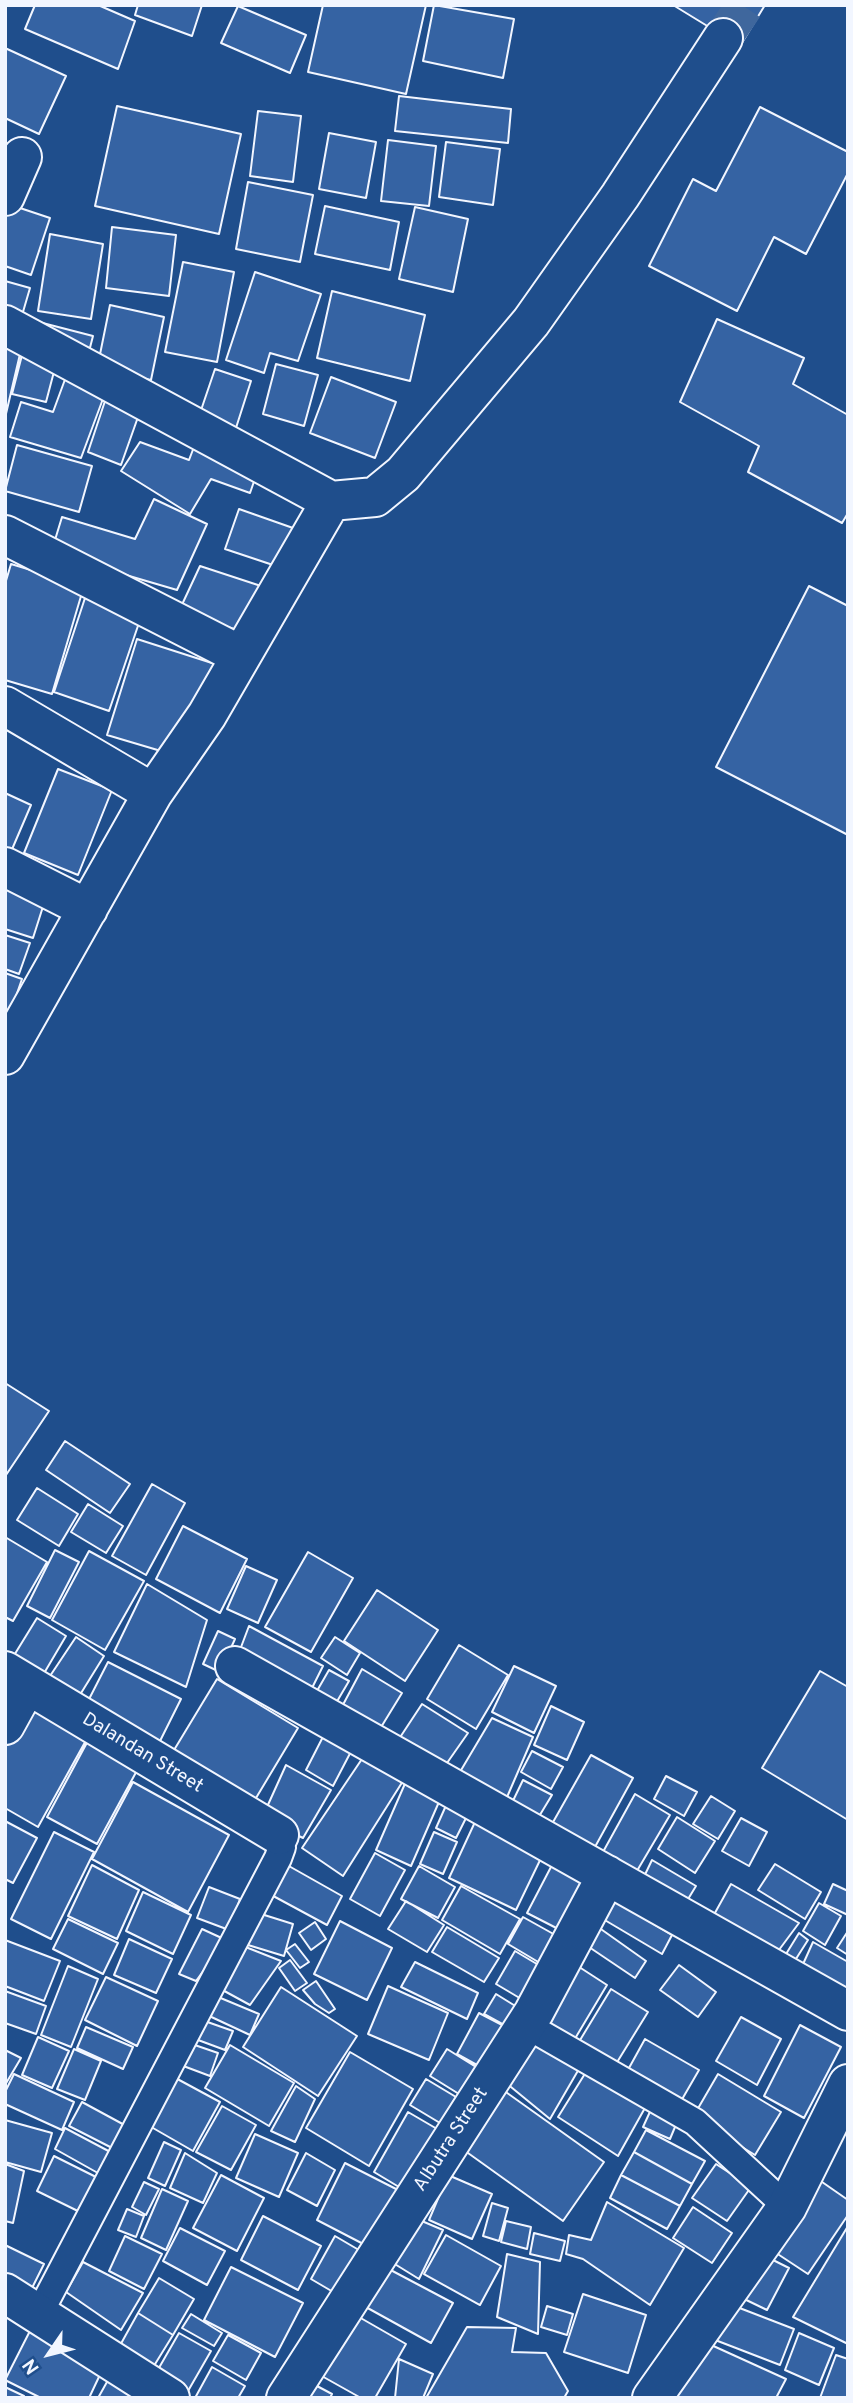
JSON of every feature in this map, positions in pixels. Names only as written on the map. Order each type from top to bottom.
[{"type":"street","points":[[5,325],[331,501],[375,497],[403,474],[531,322],[621,195],[723,37]]},
{"type":"street","points":[[5,196],[22,157]]},
{"type":"street","points":[[7,1049],[153,793],[207,715],[331,501]]},
{"type":"street","points":[[5,535],[240,654]]},
{"type":"street","points":[[5,706],[153,793]]},
{"type":"street","points":[[5,867],[88,909]]},
{"type":"street","points":[[235,1666],[848,2011]]},
{"type":"street","points":[[5,1725],[16,1678]]},
{"type":"street","name":"Dalandan Street","points":[[16,1678],[279,1835]]},
{"type":"street","name":"Albutra Street","points":[[286,2398],[526,2025],[607,1875]]},
{"type":"street","points":[[652,2398],[787,2207],[848,2084]]},
{"type":"street","points":[[5,2293],[170,2398]]},
{"type":"lane","points":[[39,2314],[278,1858],[282,1847],[279,1835]]},
{"type":"lane","points":[[526,2025],[695,2122],[787,2207]]},
{"type":"building","points":[[35,5],[98,5],[135,21],[118,69],[25,29]]},
{"type":"building","points":[[138,5],[202,5],[192,36],[135,15]]},
{"type":"building","points":[[323,5],[426,5],[406,94],[308,72]]},
{"type":"building","points":[[434,5],[514,19],[503,78],[423,61]]},
{"type":"building","points":[[673,5],[765,5],[740,46]]},
{"type":"building","points":[[238,6],[306,35],[290,73],[221,43]]},
{"type":"building","points":[[5,48],[66,76],[39,134],[5,118]]},
{"type":"building","points":[[399,96],[511,109],[508,143],[395,131]]},
{"type":"building","points":[[117,106],[241,134],[219,234],[95,206]]},
{"type":"building","points":[[760,107],[848,152],[848,173],[806,254],[774,237],[737,311],[649,266],[693,179],[716,191]]},
{"type":"building","points":[[258,111],[301,116],[293,182],[250,176]]},
{"type":"building","points":[[329,133],[376,142],[366,198],[319,189]]},
{"type":"building","points":[[388,140],[436,146],[429,206],[381,201]]},
{"type":"building","points":[[446,142],[500,149],[493,205],[439,197]]},
{"type":"building","points":[[248,182],[313,195],[300,262],[236,249]]},
{"type":"building","points":[[5,203],[50,218],[31,275],[5,266]]},
{"type":"building","points":[[325,206],[399,222],[390,270],[315,254]]},
{"type":"building","points":[[415,207],[468,219],[453,292],[399,279]]},
{"type":"building","points":[[112,227],[176,235],[169,296],[106,288]]},
{"type":"building","points":[[50,234],[103,244],[91,319],[38,311]]},
{"type":"building","points":[[183,262],[234,272],[217,362],[165,352]]},
{"type":"building","points":[[255,272],[321,294],[298,361],[270,353],[264,373],[226,360]]},
{"type":"building","points":[[5,281],[30,288],[18,329],[5,325]]},
{"type":"building","points":[[332,291],[425,315],[410,381],[317,358]]},
{"type":"building","points":[[110,305],[164,317],[151,380],[97,369]]},
{"type":"building","points":[[717,319],[804,358],[793,384],[848,415],[848,513],[842,523],[748,472],[759,446],[680,402]]},
{"type":"building","points":[[31,320],[93,336],[84,371],[56,364],[46,402],[12,394]]},
{"type":"building","points":[[5,333],[24,337],[5,418]]},
{"type":"building","points":[[276,364],[318,375],[304,426],[263,414]]},
{"type":"building","points":[[215,369],[251,381],[235,431],[198,419]]},
{"type":"building","points":[[67,374],[107,388],[81,458],[10,437],[21,402],[53,412]]},
{"type":"building","points":[[114,374],[149,386],[121,465],[88,452]]},
{"type":"building","points":[[331,377],[396,402],[375,458],[310,433]]},
{"type":"building","points":[[202,426],[266,447],[250,493],[211,479],[190,514],[121,471],[140,442],[189,460]]},
{"type":"building","points":[[17,445],[92,466],[79,512],[5,491]]},
{"type":"building","points":[[154,499],[207,524],[177,590],[51,553],[62,517],[135,539]]},
{"type":"building","points":[[239,509],[293,528],[279,567],[225,549]]},
{"type":"building","points":[[11,564],[84,586],[52,694],[5,680],[5,584]]},
{"type":"building","points":[[200,566],[264,587],[237,630],[179,611]]},
{"type":"building","points":[[809,586],[848,606],[848,835],[716,767]]},
{"type":"building","points":[[85,598],[141,617],[109,711],[54,692]]},
{"type":"building","points":[[137,639],[215,664],[171,754],[107,735]]},
{"type":"building","points":[[58,769],[112,790],[78,875],[24,853]]},
{"type":"building","points":[[5,793],[31,805],[10,854],[5,852]]},
{"type":"building","points":[[5,881],[47,894],[33,938],[5,929]]},
{"type":"building","points":[[5,935],[30,943],[19,974],[5,969]]},
{"type":"building","points":[[5,973],[22,979],[6,1025],[5,1024]]},
{"type":"building","points":[[5,1383],[49,1411],[6,1475],[5,1475]]},
{"type":"building","points":[[65,1441],[130,1484],[110,1513],[46,1470]]},
{"type":"building","points":[[152,1484],[185,1503],[146,1575],[112,1556]]},
{"type":"building","points":[[37,1488],[78,1514],[59,1546],[17,1520]]},
{"type":"building","points":[[88,1504],[123,1526],[106,1553],[71,1532]]},
{"type":"building","points":[[183,1526],[247,1559],[220,1613],[156,1579]]},
{"type":"building","points":[[5,1537],[47,1562],[13,1621],[5,1617]]},
{"type":"building","points":[[55,1550],[79,1562],[50,1618],[27,1606]]},
{"type":"building","points":[[89,1551],[144,1581],[105,1650],[52,1620]]},
{"type":"building","points":[[308,1552],[353,1578],[311,1652],[265,1627]]},
{"type":"building","points":[[246,1566],[277,1580],[258,1623],[227,1609]]},
{"type":"building","points":[[147,1584],[207,1620],[186,1687],[114,1652]]},
{"type":"building","points":[[377,1590],[438,1630],[405,1681],[344,1641]]},
{"type":"building","points":[[37,1618],[66,1636],[43,1675],[13,1657]]},
{"type":"building","points":[[249,1626],[323,1666],[306,1700],[235,1663]]},
{"type":"building","points":[[218,1631],[235,1639],[220,1672],[203,1664]]},
{"type":"building","points":[[76,1637],[104,1656],[78,1698],[48,1679]]},
{"type":"building","points":[[335,1637],[360,1653],[347,1675],[321,1658]]},
{"type":"building","points":[[459,1645],[508,1675],[476,1729],[427,1699]]},
{"type":"building","points":[[108,1662],[181,1699],[158,1745],[85,1707]]},
{"type":"building","points":[[514,1666],[556,1686],[534,1733],[492,1712]]},
{"type":"building","points":[[362,1669],[402,1693],[375,1737],[337,1716]]},
{"type":"building","points":[[329,1670],[349,1681],[329,1715],[310,1703]]},
{"type":"building","points":[[820,1671],[848,1687],[848,1820],[762,1768]]},
{"type":"building","points":[[217,1679],[298,1728],[253,1803],[171,1755]]},
{"type":"building","points":[[24,1699],[89,1735],[38,1827],[5,1808],[5,1733]]},
{"type":"building","points":[[422,1704],[468,1733],[440,1773],[393,1748]]},
{"type":"building","points":[[551,1706],[584,1722],[567,1760],[534,1745]]},
{"type":"building","points":[[492,1718],[533,1737],[501,1811],[454,1782]]},
{"type":"building","points":[[328,1727],[356,1742],[333,1786],[306,1770]]},
{"type":"building","points":[[90,1737],[140,1765],[97,1844],[47,1817]]},
{"type":"building","points":[[368,1750],[403,1781],[343,1876],[302,1848]]},
{"type":"building","points":[[532,1751],[563,1767],[551,1789],[521,1772]]},
{"type":"building","points":[[591,1755],[633,1778],[590,1856],[548,1831]]},
{"type":"building","points":[[286,1765],[331,1790],[303,1838],[262,1818]]},
{"type":"building","points":[[666,1776],[697,1792],[684,1816],[654,1799]]},
{"type":"building","points":[[407,1779],[442,1795],[411,1866],[376,1850]]},
{"type":"building","points":[[523,1780],[552,1795],[535,1823],[509,1809]]},
{"type":"building","points":[[133,1782],[229,1835],[188,1912],[92,1859]]},
{"type":"building","points":[[635,1794],[670,1815],[631,1881],[598,1861]]},
{"type":"building","points":[[711,1796],[735,1811],[718,1839],[693,1824]]},
{"type":"building","points":[[448,1801],[469,1812],[456,1838],[436,1828]]},
{"type":"building","points":[[677,1817],[715,1841],[695,1873],[658,1849]]},
{"type":"building","points":[[741,1818],[767,1832],[749,1866],[722,1851]]},
{"type":"building","points":[[5,1821],[37,1838],[13,1883],[5,1879]]},
{"type":"building","points":[[475,1822],[543,1854],[516,1910],[449,1878]]},
{"type":"building","points":[[54,1832],[94,1852],[51,1939],[11,1919]]},
{"type":"building","points":[[434,1832],[457,1842],[443,1874],[420,1864]]},
{"type":"building","points":[[375,1853],[405,1870],[380,1916],[350,1899]]},
{"type":"building","points":[[652,1860],[696,1886],[682,1909],[639,1887]]},
{"type":"building","points":[[280,1861],[342,1896],[327,1925],[264,1891]]},
{"type":"building","points":[[775,1864],[821,1892],[805,1919],[758,1890]]},
{"type":"building","points":[[92,1865],[139,1890],[117,1939],[68,1916]]},
{"type":"building","points":[[552,1865],[596,1888],[572,1936],[527,1913]]},
{"type":"building","points":[[419,1866],[455,1887],[438,1918],[401,1899]]},
{"type":"building","points":[[731,1884],[799,1923],[773,1958],[711,1920]]},
{"type":"building","points":[[833,1884],[848,1891],[848,1915],[824,1904]]},
{"type":"building","points":[[461,1886],[520,1919],[500,1954],[442,1920]]},
{"type":"building","points":[[209,1887],[240,1899],[229,1930],[197,1918]]},
{"type":"building","points":[[143,1892],[191,1915],[173,1954],[126,1931]]},
{"type":"building","points":[[613,1900],[672,1935],[662,1954],[603,1919]]},
{"type":"building","points":[[406,1901],[444,1925],[427,1952],[388,1929]]},
{"type":"building","points":[[819,1903],[841,1916],[825,1945],[803,1931]]},
{"type":"building","points":[[258,1913],[293,1924],[284,1956],[248,1945]]},
{"type":"building","points":[[523,1917],[566,1941],[550,1969],[508,1944]]},
{"type":"building","points":[[68,1919],[118,1943],[103,1974],[53,1949]]},
{"type":"building","points":[[340,1921],[392,1948],[367,2000],[314,1974]]},
{"type":"building","points":[[315,1922],[326,1939],[311,1950],[299,1933]]},
{"type":"building","points":[[447,1927],[499,1958],[484,1982],[432,1952]]},
{"type":"building","points":[[598,1927],[646,1961],[635,1978],[586,1945]]},
{"type":"building","points":[[202,1929],[226,1940],[196,1981],[179,1974]]},
{"type":"building","points":[[848,1931],[848,1955],[837,1948]]},
{"type":"building","points":[[799,1933],[808,1940],[787,1973],[778,1967]]},
{"type":"building","points":[[129,1939],[172,1959],[156,1993],[114,1975]]},
{"type":"building","points":[[5,1940],[60,1961],[44,2001],[5,1986]]},
{"type":"building","points":[[813,1942],[848,1962],[848,1985],[843,1994],[799,1973]]},
{"type":"building","points":[[238,1944],[281,1961],[250,2005],[217,1987]]},
{"type":"building","points":[[295,1944],[309,1962],[300,1968],[286,1950]]},
{"type":"building","points":[[515,1951],[547,1970],[528,2003],[496,1984]]},
{"type":"building","points":[[290,1960],[307,1983],[295,1991],[279,1968]]},
{"type":"building","points":[[415,1962],[478,1993],[467,2019],[401,1987]]},
{"type":"building","points":[[573,1963],[607,1985],[570,2047],[535,2025]]},
{"type":"building","points":[[679,1965],[716,1992],[698,2017],[660,1990]]},
{"type":"building","points":[[68,1966],[98,1979],[71,2047],[41,2035]]},
{"type":"building","points":[[106,1977],[158,2001],[137,2046],[85,2020]]},
{"type":"building","points":[[316,1981],[335,2009],[329,2013],[315,2004],[303,1990]]},
{"type":"building","points":[[388,1986],[448,2013],[429,2060],[368,2034]]},
{"type":"building","points":[[281,1987],[357,2036],[318,2096],[243,2047]]},
{"type":"building","points":[[611,1989],[648,2012],[611,2072],[574,2050]]},
{"type":"building","points":[[5,1991],[46,2006],[36,2034],[5,2023]]},
{"type":"building","points":[[211,1994],[259,2014],[250,2035],[205,2014]]},
{"type":"building","points":[[496,1994],[525,2012],[515,2031],[484,2014]]},
{"type":"building","points":[[479,2013],[508,2028],[486,2070],[457,2054]]},
{"type":"building","points":[[741,2017],[781,2039],[757,2085],[716,2061]]},
{"type":"building","points":[[199,2019],[233,2031],[225,2050],[190,2037]]},
{"type":"building","points":[[800,2025],[841,2047],[804,2118],[764,2096]]},
{"type":"building","points":[[86,2027],[133,2047],[123,2069],[77,2048]]},
{"type":"building","points":[[529,2032],[583,2062],[550,2119],[500,2078]]},
{"type":"building","points":[[38,2037],[69,2051],[52,2088],[22,2075]]},
{"type":"building","points":[[645,2039],[699,2070],[677,2108],[624,2077]]},
{"type":"building","points":[[186,2042],[218,2053],[210,2076],[178,2064]]},
{"type":"building","points":[[230,2045],[294,2083],[269,2126],[205,2088]]},
{"type":"building","points":[[74,2049],[101,2061],[85,2100],[57,2089]]},
{"type":"building","points":[[447,2049],[476,2067],[459,2094],[430,2076]]},
{"type":"building","points":[[5,2050],[21,2058],[5,2085]]},
{"type":"building","points":[[350,2052],[413,2089],[369,2166],[306,2128]]},
{"type":"building","points":[[591,2064],[650,2099],[618,2156],[558,2117]]},
{"type":"building","points":[[14,2074],[74,2102],[62,2130],[5,2104],[5,2092]]},
{"type":"building","points":[[718,2074],[781,2112],[755,2155],[693,2117]]},
{"type":"building","points":[[170,2075],[220,2102],[193,2151],[146,2124]]},
{"type":"building","points":[[426,2079],[456,2097],[440,2123],[410,2105]]},
{"type":"building","points":[[496,2085],[604,2162],[563,2221],[454,2143]]},
{"type":"building","points":[[296,2086],[315,2099],[295,2142],[271,2131]]},
{"type":"building","points":[[82,2102],[130,2128],[118,2151],[69,2126]]},
{"type":"building","points":[[654,2103],[680,2115],[670,2139],[643,2127]]},
{"type":"building","points":[[222,2106],[256,2125],[231,2170],[196,2152]]},
{"type":"building","points":[[408,2112],[444,2133],[409,2193],[374,2172]]},
{"type":"building","points":[[5,2120],[52,2133],[41,2172],[5,2162]]},
{"type":"building","points":[[65,2128],[116,2155],[105,2177],[55,2149]]},
{"type":"building","points":[[646,2130],[705,2161],[692,2184],[634,2152]]},
{"type":"building","points":[[255,2134],[298,2153],[279,2197],[236,2178]]},
{"type":"building","points":[[164,2142],[181,2150],[165,2186],[148,2178]]},
{"type":"building","points":[[634,2152],[692,2184],[680,2206],[621,2175]]},
{"type":"building","points":[[185,2153],[217,2173],[203,2203],[170,2188]]},
{"type":"building","points":[[306,2153],[335,2170],[317,2206],[287,2190]]},
{"type":"building","points":[[54,2156],[102,2180],[86,2215],[37,2191]]},
{"type":"building","points":[[345,2163],[400,2191],[371,2248],[317,2220]]},
{"type":"building","points":[[5,2164],[24,2171],[13,2223],[5,2221]]},
{"type":"building","points":[[716,2164],[751,2187],[727,2221],[692,2198]]},
{"type":"building","points":[[221,2175],[264,2198],[237,2251],[193,2228]]},
{"type":"building","points":[[448,2175],[492,2194],[472,2239],[429,2220]]},
{"type":"building","points":[[621,2175],[680,2206],[667,2229],[610,2198]]},
{"type":"building","points":[[812,2175],[848,2200],[848,2215],[808,2274],[764,2245]]},
{"type":"building","points":[[144,2182],[159,2189],[146,2215],[132,2207]]},
{"type":"building","points":[[162,2189],[188,2201],[166,2250],[141,2238]]},
{"type":"building","points":[[607,2202],[684,2248],[650,2305],[583,2259],[566,2254],[569,2235],[591,2240]]},
{"type":"building","points":[[492,2203],[508,2208],[499,2241],[483,2236]]},
{"type":"building","points":[[693,2207],[732,2233],[712,2263],[673,2238]]},
{"type":"building","points":[[127,2209],[144,2216],[136,2237],[118,2230]]},
{"type":"building","points":[[263,2216],[321,2246],[298,2290],[241,2260]]},
{"type":"building","points":[[410,2216],[443,2230],[419,2279],[385,2258]]},
{"type":"building","points":[[506,2221],[531,2227],[527,2249],[501,2242]]},
{"type":"building","points":[[848,2226],[848,2344],[793,2317]]},
{"type":"building","points":[[180,2228],[225,2251],[207,2285],[163,2261]]},
{"type":"building","points":[[534,2233],[565,2241],[560,2261],[530,2254]]},
{"type":"building","points":[[446,2235],[501,2266],[480,2305],[424,2274]]},
{"type":"building","points":[[125,2236],[162,2254],[144,2289],[109,2271]]},
{"type":"building","points":[[335,2236],[364,2253],[340,2296],[311,2279]]},
{"type":"building","points":[[5,2245],[44,2264],[29,2294],[5,2280]]},
{"type":"building","points":[[759,2253],[789,2268],[767,2310],[738,2296]]},
{"type":"building","points":[[507,2254],[540,2262],[538,2334],[497,2317]]},
{"type":"building","points":[[83,2262],[143,2293],[121,2330],[66,2292]]},
{"type":"building","points":[[231,2267],[303,2303],[275,2357],[204,2320]]},
{"type":"building","points":[[385,2267],[453,2303],[431,2343],[364,2306]]},
{"type":"building","points":[[159,2278],[194,2299],[173,2335],[138,2313]]},
{"type":"building","points":[[583,2294],[646,2315],[628,2373],[564,2352]]},
{"type":"building","points":[[724,2302],[794,2329],[780,2365],[710,2338]]},
{"type":"building","points":[[547,2306],[573,2314],[567,2335],[541,2327]]},
{"type":"building","points":[[345,2309],[406,2344],[375,2398],[361,2398],[311,2370]]},
{"type":"building","points":[[138,2313],[173,2335],[152,2369],[118,2349]]},
{"type":"building","points":[[191,2314],[222,2333],[214,2346],[182,2328]]},
{"type":"building","points":[[33,2325],[106,2362],[89,2398],[41,2398],[5,2380]]},
{"type":"building","points":[[467,2327],[516,2328],[512,2352],[546,2353],[568,2391],[564,2398],[426,2398]]},
{"type":"building","points":[[179,2333],[211,2351],[188,2391],[156,2373]]},
{"type":"building","points":[[799,2333],[834,2348],[819,2385],[785,2370]]},
{"type":"building","points":[[228,2335],[261,2353],[246,2380],[213,2361]]},
{"type":"building","points":[[698,2339],[786,2379],[776,2398],[669,2398]]},
{"type":"building","points":[[836,2355],[848,2359],[848,2398],[820,2398]]},
{"type":"building","points":[[399,2359],[433,2374],[423,2398],[395,2398]]},
{"type":"building","points":[[212,2367],[245,2386],[238,2398],[195,2398]]},
{"type":"building","points":[[112,2373],[155,2398],[98,2398]]},
{"type":"building","points":[[302,2378],[332,2394],[330,2398],[292,2398]]},
{"type":"building","points":[[5,2387],[24,2396],[24,2398],[5,2398]]},
{"type":"tunnel","points":[[723,38],[745,5]]}]
